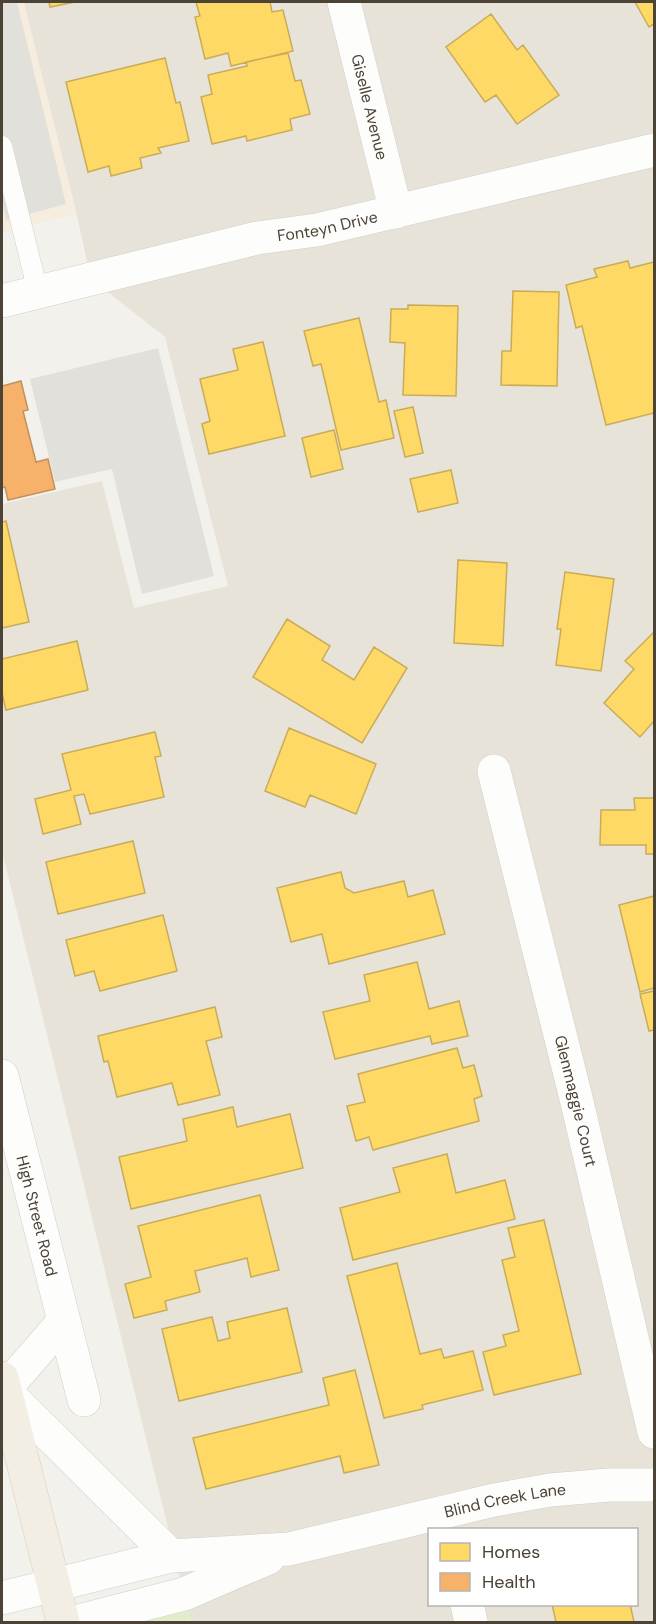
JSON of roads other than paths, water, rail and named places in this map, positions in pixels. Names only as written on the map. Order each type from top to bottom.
[{"type":"main road","points":[[3,1384],[63,1623]]},
{"type":"street","name":"Giselle Avenue","points":[[344,2],[396,212]]},
{"type":"street","name":"Fonteyn Drive","points":[[2,301],[256,238],[317,230],[654,150]]},
{"type":"street","name":"Glenmaggie Court","points":[[494,771],[577,1102],[654,1432]]},
{"type":"street","name":"High Street Road","points":[[2,1076],[84,1400]]},
{"type":"street","points":[[63,1322],[3,1384],[171,1556]]},
{"type":"street","name":"Blind Creek Lane","points":[[2,1598],[171,1556],[289,1549],[446,1521],[494,1500],[609,1485],[654,1485]]},
{"type":"street","name":"Blind Creek Lane","points":[[75,1623],[184,1594],[289,1549]]},
{"type":"street","points":[[467,1606],[471,1623]]},
{"type":"lane","points":[[2,146],[38,292]]}]
